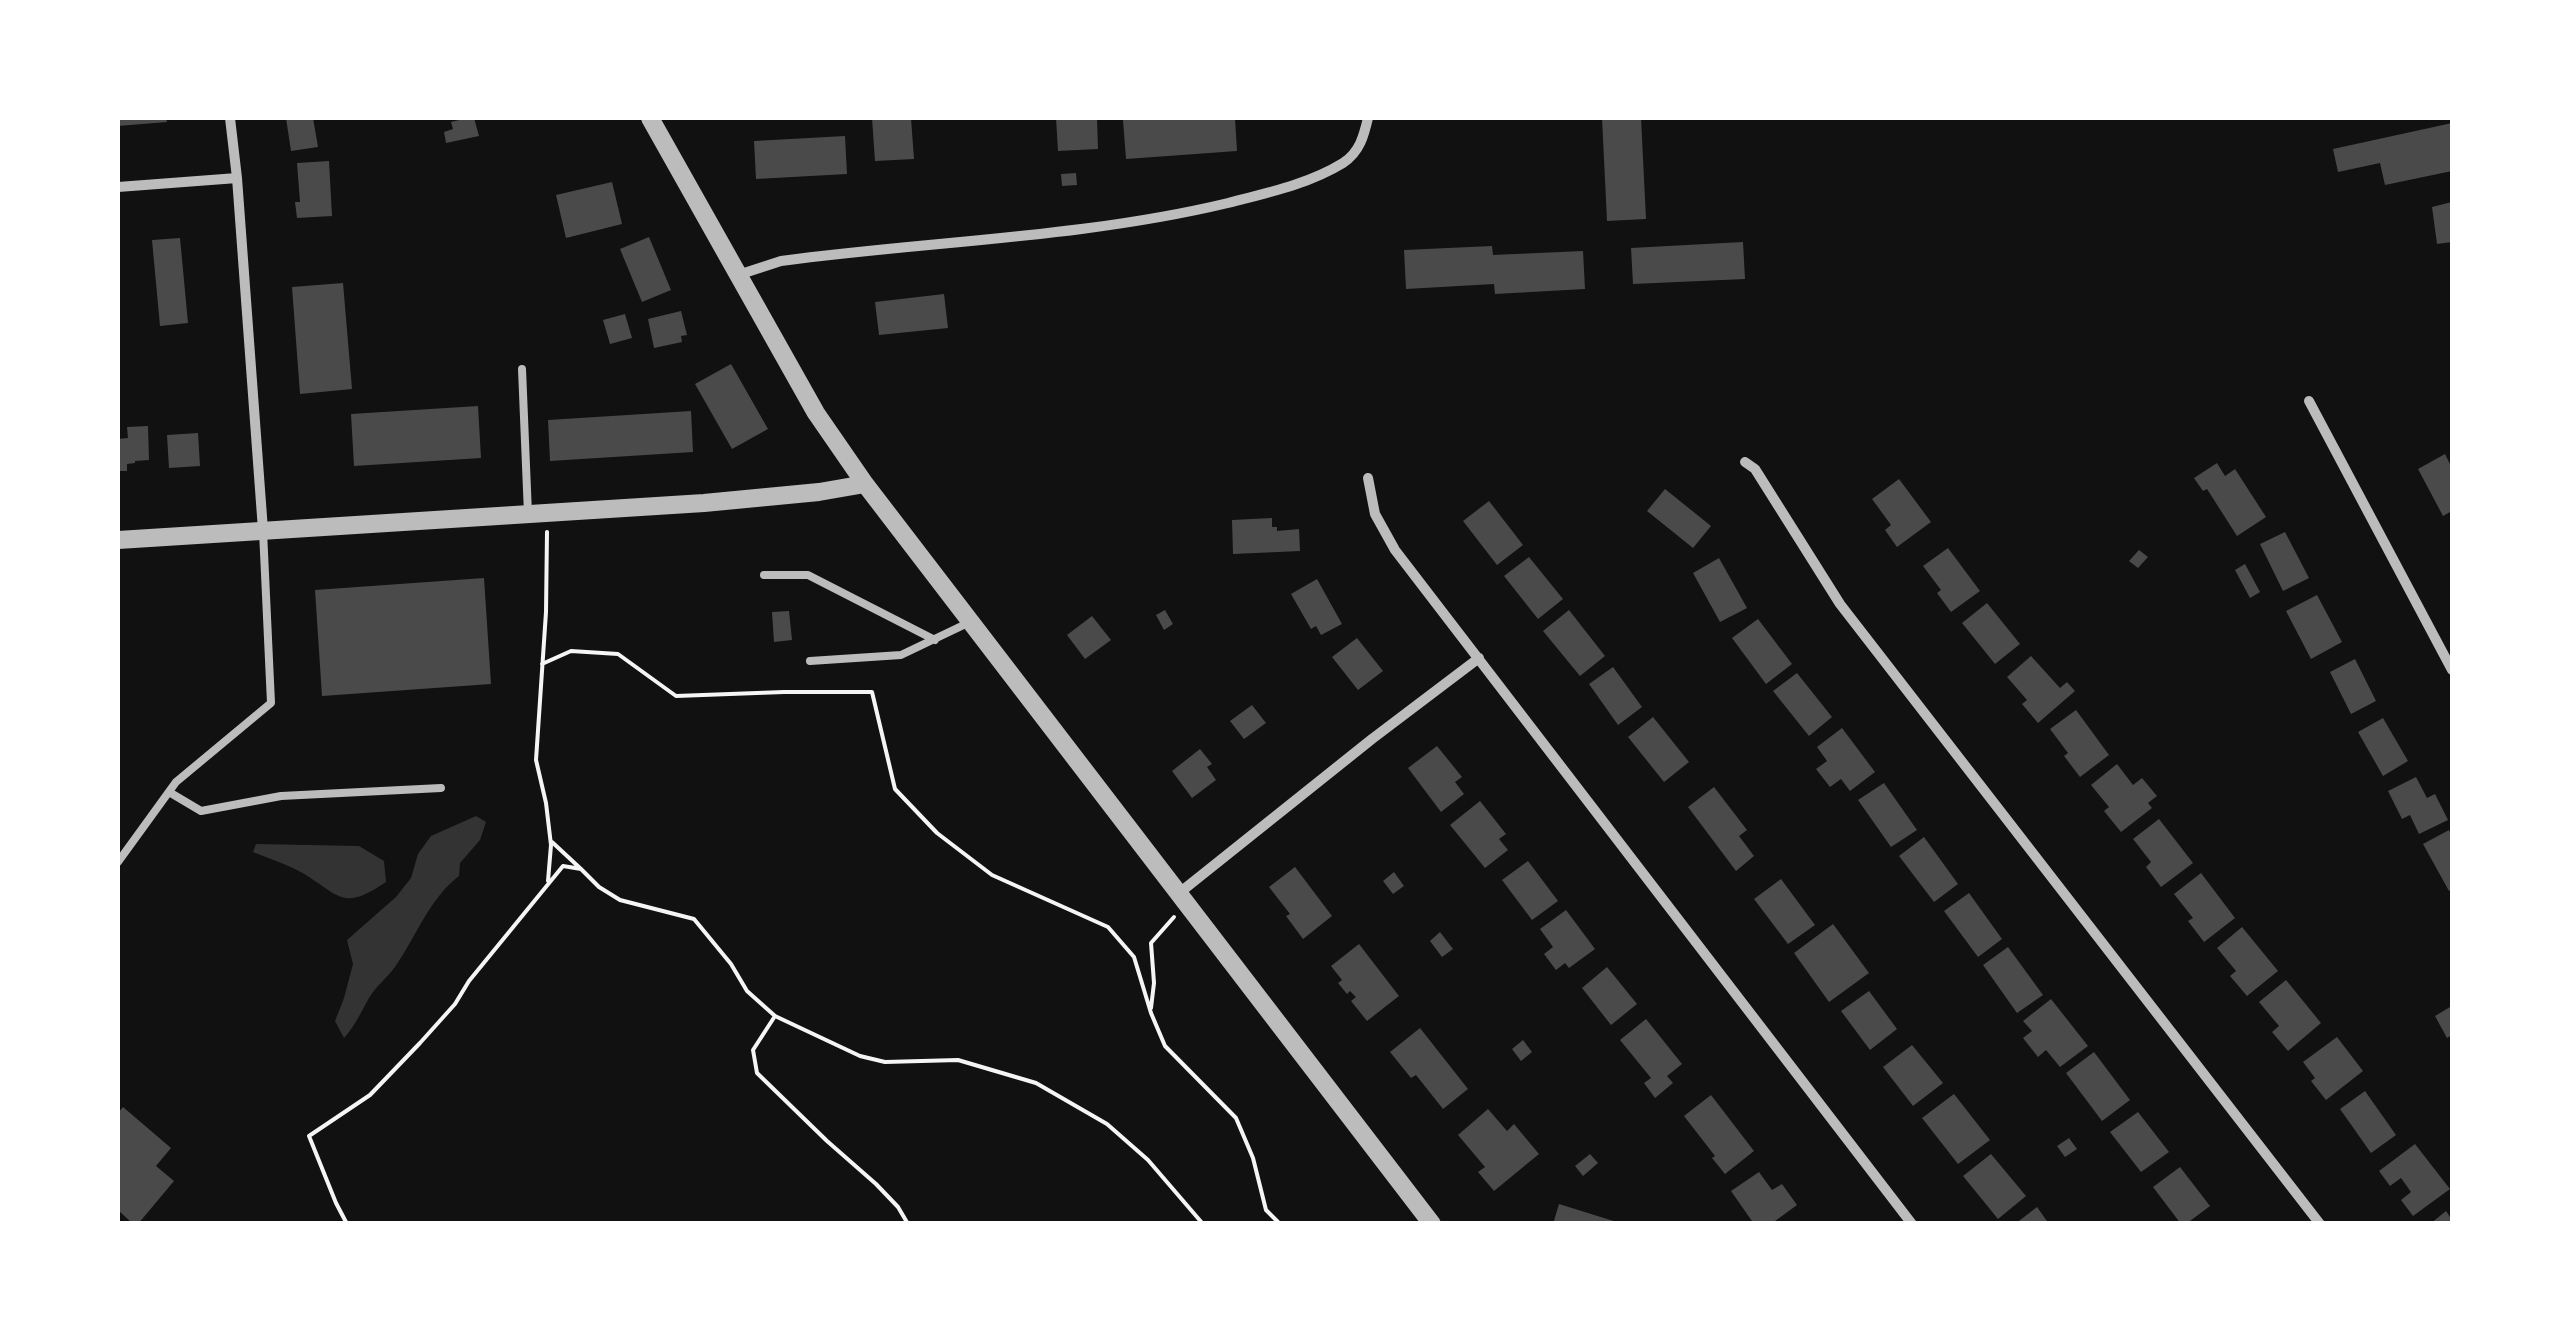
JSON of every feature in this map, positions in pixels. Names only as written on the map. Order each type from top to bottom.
[{"type":"street","points":[[230,118],[263,530]]},
{"type":"street","points":[[650,118],[816,413],[864,484],[1432,1224]]},
{"type":"street","points":[[738,275],[781,260],[1126,224],[1282,190],[1344,162],[1362,141],[1368,118]]},
{"type":"street","points":[[118,187],[237,178]]},
{"type":"street","points":[[2309,401],[2452,670]]},
{"type":"street","points":[[1744,462],[1755,470],[1840,604],[2320,1224]]},
{"type":"street","points":[[1368,478],[1375,514],[1395,550],[1912,1224]]},
{"type":"street","points":[[118,540],[704,503],[864,484]]},
{"type":"street","points":[[1182,899],[1372,739],[1479,658]]},
{"type":"lane","points":[[522,370],[528,514]]},
{"type":"lane","points":[[118,862],[176,782],[272,703],[263,530]]},
{"type":"lane","points":[[764,575],[808,575],[935,640]]},
{"type":"lane","points":[[810,661],[901,655],[970,622]]},
{"type":"lane","points":[[170,792],[201,810],[281,796],[441,788]]},
{"type":"path","points":[[548,512],[536,760],[550,840],[548,883]]},
{"type":"path","points":[[542,664],[571,650],[618,654],[676,696],[872,692],[895,789],[936,833],[992,875],[1108,928],[1134,957],[1165,1046],[1236,1118],[1253,1158],[1266,1210],[1280,1224]]},
{"type":"path","points":[[550,840],[599,887],[620,900],[694,919],[732,964],[747,991],[775,1016],[860,1056],[885,1062],[958,1060],[1036,1083],[1108,1124],[1148,1160],[1203,1224]]},
{"type":"path","points":[[347,1224],[309,1136],[370,1095],[420,1043],[563,866],[581,870]]},
{"type":"path","points":[[1151,1013],[1151,943],[1182,899]]},
{"type":"path","points":[[775,1016],[754,1050],[758,1073],[876,1184],[908,1224]]},
{"type":"shaded area","points":[[476,816],[486,822],[480,840],[460,863],[459,876],[431,907],[395,967],[344,1038],[335,1021],[353,964],[347,940],[396,897],[411,878],[418,854],[431,836]]},
{"type":"shaded area","points":[[256,844],[359,846],[384,861],[386,882],[361,896],[344,898],[293,868],[253,852]]},
{"type":"building","points":[[118,118],[166,118],[167,122],[118,126]]},
{"type":"building","points":[[286,118],[313,118],[318,147],[291,151]]},
{"type":"building","points":[[474,118],[479,136],[446,143],[444,132],[453,129],[451,122]]},
{"type":"building","points":[[872,118],[911,118],[914,159],[875,161]]},
{"type":"building","points":[[1056,118],[1097,118],[1098,149],[1058,151]]},
{"type":"building","points":[[1235,118],[1237,151],[1126,159],[1123,120]]},
{"type":"building","points":[[1602,118],[1641,118],[1646,219],[1607,221]]},
{"type":"building","points":[[2452,123],[2452,171],[2385,185],[2380,163],[2338,172],[2333,149]]},
{"type":"building","points":[[845,136],[847,174],[756,179],[754,141]]},
{"type":"building","points":[[329,161],[332,216],[297,218],[297,163]]},
{"type":"building","points":[[1076,173],[1077,185],[1062,186],[1061,174]]},
{"type":"building","points":[[612,182],[622,224],[566,238],[556,195]]},
{"type":"building","points":[[2452,202],[2452,242],[2437,244],[2432,207]]},
{"type":"building","points":[[649,237],[671,290],[642,302],[620,249]]},
{"type":"building","points":[[180,238],[188,323],[160,326],[152,240]]},
{"type":"building","points":[[1743,242],[1745,279],[1633,284],[1631,248]]},
{"type":"building","points":[[1492,246],[1493,255],[1583,251],[1585,289],[1495,294],[1494,284],[1406,289],[1404,250]]},
{"type":"building","points":[[343,283],[352,389],[300,394],[292,287]]},
{"type":"building","points":[[944,294],[948,328],[879,335],[875,302]]},
{"type":"building","points":[[681,311],[687,335],[681,336],[682,342],[654,348],[648,319]]},
{"type":"building","points":[[625,314],[632,338],[610,344],[603,320]]},
{"type":"building","points":[[731,364],[768,429],[732,449],[695,384]]},
{"type":"building","points":[[478,406],[481,458],[354,466],[351,414]]},
{"type":"building","points":[[691,411],[693,452],[550,461],[548,420]]},
{"type":"building","points":[[148,426],[149,460],[135,461],[127,464],[127,471],[118,471],[118,439],[128,438],[127,427]]},
{"type":"building","points":[[198,433],[200,466],[169,468],[167,435]]},
{"type":"building","points":[[2445,454],[2452,468],[2452,511],[2443,516],[2418,469]]},
{"type":"building","points":[[2217,463],[2225,476],[2235,469],[2266,517],[2237,536],[2207,489],[2203,491],[2194,478]]},
{"type":"building","points":[[1899,479],[1931,522],[1897,547],[1885,530],[1891,525],[1872,499]]},
{"type":"building","points":[[1665,489],[1711,526],[1693,548],[1647,511]]},
{"type":"building","points":[[1489,501],[1523,545],[1497,565],[1463,521]]},
{"type":"building","points":[[1272,518],[1272,527],[1277,527],[1277,531],[1299,529],[1300,551],[1233,554],[1232,520]]},
{"type":"building","points":[[2285,532],[2309,578],[2283,591],[2260,544]]},
{"type":"building","points":[[1948,548],[1980,591],[1951,612],[1923,566]]},
{"type":"building","points":[[2139,550],[2148,557],[2138,568],[2129,561]]},
{"type":"building","points":[[1529,557],[1563,599],[1538,619],[1504,576]]},
{"type":"building","points":[[1719,558],[1747,608],[1720,622],[1693,573]]},
{"type":"building","points":[[2245,564],[2260,592],[2250,598],[2235,570]]},
{"type":"building","points":[[484,578],[491,684],[322,696],[315,590]]},
{"type":"building","points":[[1317,579],[1342,624],[1321,635],[1316,626],[1311,629],[1291,594]]},
{"type":"building","points":[[2317,595],[2342,642],[2311,659],[2286,611]]},
{"type":"building","points":[[1987,603],[2020,644],[1995,664],[1962,623]]},
{"type":"building","points":[[1165,610],[1173,624],[1164,630],[1156,615]]},
{"type":"building","points":[[1569,610],[1605,656],[1580,676],[1543,631]]},
{"type":"building","points":[[789,611],[792,640],[774,642],[772,612]]},
{"type":"building","points":[[1092,616],[1111,640],[1085,659],[1067,635]]},
{"type":"building","points":[[1758,619],[1792,664],[1766,684],[1732,638]]},
{"type":"building","points":[[1357,638],[1383,671],[1358,690],[1332,657]]},
{"type":"building","points":[[2031,656],[2060,688],[2067,682],[2075,691],[2038,723],[2022,704],[2027,700],[2007,677]]},
{"type":"building","points":[[2355,659],[2376,701],[2351,714],[2330,672]]},
{"type":"building","points":[[1613,667],[1642,707],[1618,725],[1589,684]]},
{"type":"building","points":[[1797,673],[1832,717],[1809,736],[1773,691]]},
{"type":"building","points":[[1252,705],[1266,723],[1244,739],[1230,721]]},
{"type":"building","points":[[2076,710],[2109,755],[2080,777],[2050,729]]},
{"type":"building","points":[[1653,717],[1689,762],[1664,782],[1628,737]]},
{"type":"building","points":[[2383,718],[2408,761],[2383,776],[2358,732]]},
{"type":"building","points":[[1842,728],[1875,772],[1850,791],[1841,779],[1830,787],[1816,769],[1827,761],[1817,747]]},
{"type":"building","points":[[1437,746],[1462,777],[1455,782],[1464,794],[1441,812],[1408,768]]},
{"type":"building","points":[[1200,749],[1212,764],[1207,767],[1216,780],[1192,798],[1172,771]]},
{"type":"building","points":[[2117,764],[2133,785],[2142,778],[2157,796],[2148,803],[2152,808],[2121,832],[2104,811],[2109,807],[2091,785]]},
{"type":"building","points":[[2416,777],[2427,798],[2435,794],[2448,820],[2419,834],[2410,815],[2402,819],[2388,791]]},
{"type":"building","points":[[1884,783],[1917,830],[1891,847],[1858,800]]},
{"type":"building","points":[[1714,787],[1747,830],[1739,836],[1754,856],[1736,871],[1688,807]]},
{"type":"building","points":[[1480,801],[1506,834],[1499,839],[1508,850],[1485,868],[1450,825]]},
{"type":"building","points":[[2159,819],[2193,863],[2161,887],[2146,867],[2151,862],[2133,839]]},
{"type":"building","points":[[2449,830],[2452,889],[2449,891],[2423,844]]},
{"type":"building","points":[[1924,837],[1958,884],[1934,902],[1899,856]]},
{"type":"building","points":[[1528,861],[1558,901],[1532,920],[1502,880]]},
{"type":"building","points":[[1295,867],[1332,916],[1303,939],[1269,887]]},
{"type":"building","points":[[1394,872],[1404,886],[1393,894],[1383,881]]},
{"type":"building","points":[[2201,873],[2235,918],[2204,942],[2188,921],[2193,918],[2174,894]]},
{"type":"building","points":[[1781,879],[1815,925],[1788,944],[1754,899]]},
{"type":"building","points":[[1969,893],[2002,939],[1978,957],[1944,911]]},
{"type":"building","points":[[1566,910],[1595,949],[1569,968],[1565,963],[1556,970],[1544,954],[1553,947],[1540,929]]},
{"type":"building","points":[[1833,924],[1869,973],[1829,1002],[1794,953]]},
{"type":"building","points":[[2242,927],[2278,971],[2247,996],[2230,976],[2236,971],[2217,948]]},
{"type":"building","points":[[1440,932],[1453,949],[1442,957],[1430,941]]},
{"type":"building","points":[[1359,944],[1399,996],[1367,1021],[1351,1001],[1356,997],[1350,991],[1347,994],[1338,983],[1342,980],[1331,966]]},
{"type":"building","points":[[2008,947],[2043,995],[2017,1013],[1983,965]]},
{"type":"building","points":[[1607,967],[1637,1004],[1611,1025],[1582,988]]},
{"type":"building","points":[[2286,980],[2321,1023],[2288,1051],[2272,1032],[2279,1026],[2259,1002]]},
{"type":"building","points":[[1869,991],[1897,1029],[1870,1050],[1841,1011]]},
{"type":"building","points":[[2051,999],[2088,1046],[2060,1067],[2046,1050],[2038,1057],[2023,1038],[2032,1031],[2023,1021]]},
{"type":"building","points":[[2450,1007],[2452,1035],[2447,1038],[2435,1016]]},
{"type":"building","points":[[1646,1019],[1682,1064],[1667,1076],[1673,1083],[1655,1098],[1644,1083],[1651,1078],[1620,1040]]},
{"type":"building","points":[[1420,1028],[1468,1089],[1443,1109],[1416,1075],[1411,1078],[1390,1052]]},
{"type":"building","points":[[2337,1037],[2363,1071],[2326,1100],[2303,1062]]},
{"type":"building","points":[[1523,1040],[1532,1052],[1521,1061],[1512,1049]]},
{"type":"building","points":[[1912,1045],[1943,1083],[1913,1106],[1883,1067]]},
{"type":"building","points":[[2094,1052],[2130,1100],[2102,1121],[2066,1073]]},
{"type":"building","points":[[2365,1091],[2396,1135],[2371,1153],[2340,1109]]},
{"type":"building","points":[[1954,1094],[1990,1140],[1958,1164],[1922,1118]]},
{"type":"building","points":[[1711,1095],[1754,1151],[1725,1174],[1684,1116]]},
{"type":"building","points":[[123,1107],[171,1148],[156,1166],[174,1181],[138,1224],[118,1210],[118,1113]]},
{"type":"building","points":[[1488,1109],[1507,1131],[1514,1124],[1539,1154],[1494,1191],[1478,1172],[1485,1167],[1458,1135]]},
{"type":"building","points":[[2138,1112],[2169,1152],[2141,1172],[2110,1132]]},
{"type":"building","points":[[2069,1138],[2077,1149],[2065,1157],[2057,1146]]},
{"type":"building","points":[[2415,1144],[2450,1189],[2413,1216],[2401,1200],[2411,1192],[2401,1178],[2390,1186],[2379,1171]]},
{"type":"building","points":[[1590,1154],[1598,1163],[1583,1176],[1575,1166]]},
{"type":"building","points":[[1991,1154],[2026,1196],[1998,1219],[1963,1176]]},
{"type":"building","points":[[2180,1167],[2210,1206],[2186,1224],[2181,1224],[2153,1187]]},
{"type":"building","points":[[1759,1172],[1772,1190],[1782,1184],[1797,1205],[1771,1224],[1754,1224],[1731,1191]]},
{"type":"building","points":[[1559,1204],[1620,1223],[1620,1224],[1553,1224]]},
{"type":"building","points":[[2037,1207],[2049,1224],[2015,1224]]},
{"type":"building","points":[[2446,1211],[2452,1224],[2430,1224]]}]
